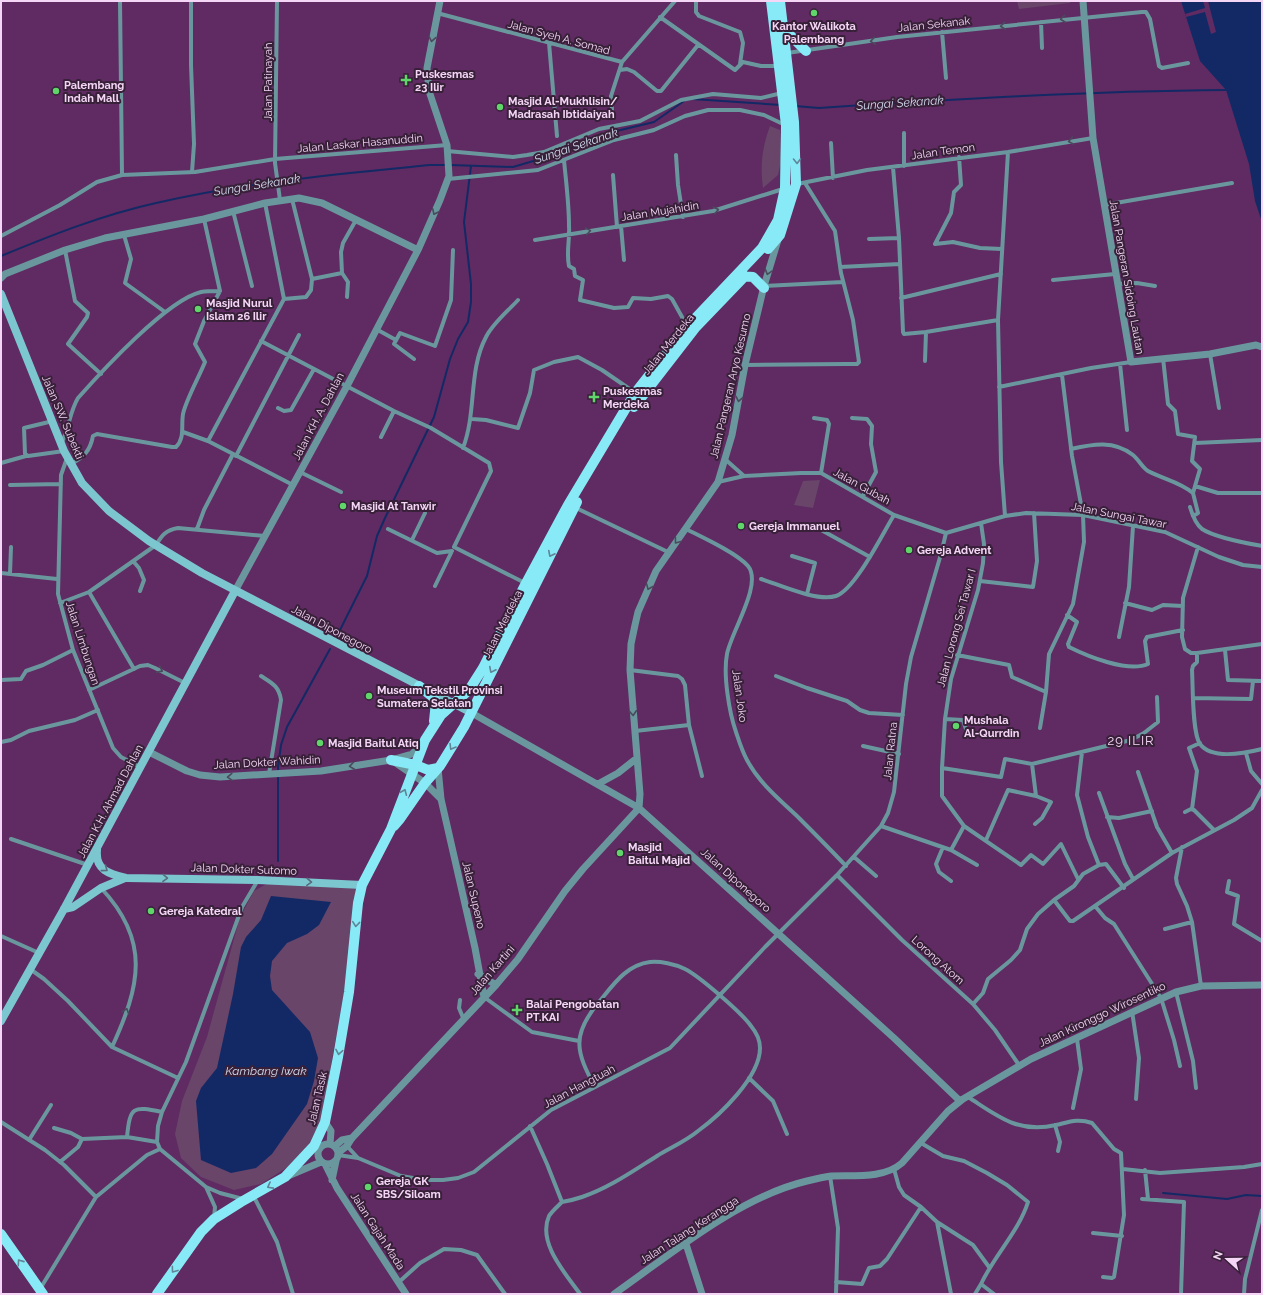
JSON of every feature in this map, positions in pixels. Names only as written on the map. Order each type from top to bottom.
[{"type":"main road","name":"Jalan Merdeka","points":[[771,1],[779,66],[786,96]]},
{"type":"main road","name":"Jalan Merdeka","points":[[391,829],[438,768],[464,726],[572,506],[635,393],[687,327],[762,248],[778,220],[785,188],[788,122],[786,96],[787,53],[780,1]]},
{"type":"main road","points":[[784,30],[806,50]]},
{"type":"main road","name":"Jalan Merdeka","points":[[391,829],[425,740],[445,710],[455,704],[469,690],[483,668],[526,583],[641,396],[696,327],[745,276],[780,234],[801,184],[788,122]]},
{"type":"main road","points":[[734,278],[745,276],[757,279],[764,286]]},
{"type":"main road","name":"Jalan SW. Subekti","points":[[1,294],[66,454],[82,482],[109,511],[134,531],[235,591]]},
{"type":"main road","name":"Jalan Diponegoro","points":[[235,591],[470,712]]},
{"type":"main road","name":"Jalan K.H. Ahmad Dahlan","points":[[1,1020],[97,849],[235,591]]},
{"type":"main road","points":[[419,686],[433,697],[436,702],[434,725]]},
{"type":"main road","points":[[391,760],[414,769],[428,770],[438,768]]},
{"type":"main road","name":"Jalan Tasik","points":[[157,1294],[214,1218],[285,1177],[314,1146],[325,1122],[349,992],[358,903],[362,885],[391,829]]},
{"type":"main road","points":[[97,849],[96,858],[100,867],[111,874],[126,878]]},
{"type":"main road","points":[[64,909],[73,907],[101,888],[126,878]]},
{"type":"main road","name":"Jalan Dokter Sutomo","points":[[126,878],[258,880],[362,885]]},
{"type":"main road","points":[[1,1234],[41,1292]]},
{"type":"street","points":[[120,1],[122,175]]},
{"type":"street","points":[[191,1],[191,65],[194,144],[192,172]]},
{"type":"street","name":"Jalan Patinayah","points":[[277,1],[275,161],[280,200]]},
{"type":"street","name":"Jalan KH. A. Dahlan","points":[[235,591],[347,386],[418,250],[440,200],[448,177],[447,150],[427,80],[427,68],[440,1]]},
{"type":"street","name":"Jalan Syeh A. Somad","points":[[437,13],[549,44],[622,62],[675,1]]},
{"type":"street","points":[[660,17],[735,70],[740,64],[743,44],[740,32],[699,16],[696,12],[696,1]]},
{"type":"street","name":"Jalan Pangeran Sidoing Lautan","points":[[1083,1],[1093,138],[1131,362],[1210,354],[1256,345],[1262,347]]},
{"type":"street","name":"Jalan Sekanak","points":[[787,53],[942,32],[1146,12],[1150,19],[1159,66],[1162,68],[1188,63]]},
{"type":"street","points":[[1041,22],[1042,48]]},
{"type":"street","points":[[942,32],[946,78]]},
{"type":"street","points":[[549,44],[557,136]]},
{"type":"street","points":[[620,70],[631,70],[660,92],[698,45]]},
{"type":"street","points":[[612,110],[611,96],[622,62]]},
{"type":"street","points":[[740,64],[743,62],[761,66],[779,66]]},
{"type":"street","name":"Jalan Laskar Hasanuddin","points":[[1,236],[60,205],[97,182],[122,175],[192,172],[275,161],[447,150],[514,158],[544,152],[599,129],[640,121],[681,100],[713,94],[761,98],[786,96]]},
{"type":"street","points":[[448,177],[538,170],[614,140],[654,130],[685,116],[708,110],[740,110],[788,122]]},
{"type":"street","points":[[904,133],[904,166]]},
{"type":"street","name":"Jalan Temon","points":[[801,184],[866,170],[1008,152],[1093,138]]},
{"type":"street","points":[[831,143],[833,178]]},
{"type":"street","points":[[1004,516],[1001,462],[998,320],[1008,152]]},
{"type":"street","points":[[676,155],[678,185],[683,217]]},
{"type":"street","points":[[959,158],[961,186],[954,192],[951,213],[935,244],[954,242],[980,248],[1002,250]]},
{"type":"street","points":[[564,160],[569,204],[569,234],[567,252],[569,266],[574,268],[575,276],[583,280],[580,300],[618,309],[628,307],[633,298],[651,299],[668,296],[672,300],[687,327]]},
{"type":"street","points":[[893,167],[899,238],[904,334],[926,332],[998,320]]},
{"type":"street","points":[[613,175],[624,260]]},
{"type":"street","points":[[1104,205],[1232,183]]},
{"type":"street","points":[[745,365],[858,363],[853,320],[843,282],[835,231],[801,184]]},
{"type":"street","name":"Jalan Mujahidin","points":[[535,240],[683,217],[724,208],[785,188]]},
{"type":"street","points":[[2,276],[64,250],[105,238],[124,236],[204,219],[265,203],[292,199],[303,199],[322,203],[418,250]]},
{"type":"street","points":[[284,299],[306,297],[311,290],[312,279],[292,199]]},
{"type":"street","points":[[208,441],[284,299],[265,203]]},
{"type":"street","points":[[233,211],[252,286]]},
{"type":"street","points":[[1,464],[26,456],[66,454],[83,457],[88,450],[94,435],[105,435],[175,447],[180,442],[183,432],[183,415],[205,362],[194,344],[204,320],[220,291],[204,219]]},
{"type":"street","points":[[346,297],[348,282],[347,278],[342,273],[341,252],[343,243],[356,220]]},
{"type":"street","name":"Jalan Pangeran Aryo Kesumo","points":[[639,808],[640,794],[630,670],[631,644],[638,612],[656,571],[718,482],[726,460],[745,365],[764,286],[780,234]]},
{"type":"street","points":[[124,236],[131,259],[125,283],[166,312]]},
{"type":"street","points":[[869,239],[899,238]]},
{"type":"street","points":[[64,250],[75,301],[88,315],[68,344],[101,374]]},
{"type":"street","points":[[414,359],[402,352],[394,344],[400,333],[434,346],[451,300],[453,250]]},
{"type":"street","points":[[840,267],[900,264]]},
{"type":"street","points":[[312,279],[342,273]]},
{"type":"street","points":[[901,298],[1001,274]]},
{"type":"street","points":[[1053,280],[1116,274]]},
{"type":"street","points":[[764,286],[843,282]]},
{"type":"street","points":[[1117,284],[1137,283],[1155,286]]},
{"type":"street","name":"Jalan Limbungan","points":[[140,768],[116,753],[89,690],[74,650],[60,603],[57,579],[61,484],[68,431],[76,402],[136,338],[166,312],[198,293],[220,291]]},
{"type":"street","points":[[463,448],[472,419],[476,367],[486,337],[518,300]]},
{"type":"street","points":[[376,329],[396,340]]},
{"type":"street","points":[[925,361],[926,332]]},
{"type":"street","points":[[197,529],[204,510],[298,335]]},
{"type":"street","points":[[261,342],[394,411],[432,428],[489,463],[491,471],[435,586]]},
{"type":"street","points":[[1210,354],[1219,408]]},
{"type":"street","points":[[472,419],[486,420],[518,428],[530,393],[534,370],[573,357],[581,358],[602,370],[635,393]]},
{"type":"street","points":[[1163,358],[1168,404],[1175,410],[1178,434],[1194,436],[1192,461],[1200,469],[1193,493],[1195,515]]},
{"type":"street","points":[[999,387],[1091,368],[1131,362]]},
{"type":"street","points":[[1120,364],[1127,430]]},
{"type":"street","points":[[278,408],[284,411],[292,410],[314,369]]},
{"type":"street","points":[[1040,728],[1046,692],[1049,654],[1077,590],[1084,542],[1083,515],[1072,456],[1062,375]]},
{"type":"street","points":[[381,437],[394,411]]},
{"type":"street","points":[[814,418],[827,420],[829,424],[821,474]]},
{"type":"street","points":[[852,418],[867,420],[872,426],[872,444],[876,472],[863,496]]},
{"type":"street","points":[[26,456],[24,428],[53,421]]},
{"type":"street","points":[[183,432],[208,441],[293,485]]},
{"type":"street","points":[[1194,443],[1262,440]]},
{"type":"street","points":[[1071,449],[1095,443],[1117,447],[1134,456],[1148,470],[1186,487],[1193,493]]},
{"type":"street","points":[[726,460],[744,476]]},
{"type":"street","points":[[300,472],[340,492]]},
{"type":"street","name":"Jalan Gubah","points":[[718,482],[744,476],[801,473],[821,474],[863,496],[894,515],[946,533]]},
{"type":"street","points":[[10,485],[61,484]]},
{"type":"street","points":[[1195,486],[1218,493],[1262,493]]},
{"type":"street","points":[[572,506],[668,552]]},
{"type":"street","points":[[1190,507],[1203,529],[1232,539],[1262,546]]},
{"type":"street","points":[[412,540],[425,513]]},
{"type":"street","points":[[980,581],[1033,587],[1037,561],[1034,513]]},
{"type":"street","name":"Jalan Sungai Tawar","points":[[946,533],[1004,516],[1034,513],[1083,515],[1165,532],[1230,561],[1262,567]]},
{"type":"street","points":[[761,579],[807,594],[826,597],[836,596],[850,586],[870,557],[894,515]]},
{"type":"street","name":"Jalan Lorong Sei Tawar I","points":[[964,826],[942,796],[942,768],[945,719],[951,679],[980,581],[984,553],[981,523]]},
{"type":"street","points":[[814,526],[870,557]]},
{"type":"street","points":[[1119,637],[1129,587],[1133,526]]},
{"type":"street","points":[[60,603],[89,592],[156,545],[162,535],[170,529],[197,529],[265,536]]},
{"type":"street","points":[[388,529],[437,553],[453,549],[526,583]]},
{"type":"street","name":"Jalan Joko","points":[[686,529],[720,547],[748,565],[752,576],[752,587],[730,640],[727,655],[728,687],[735,731],[746,759],[769,789],[846,866]]},
{"type":"street","name":"Jalan Ratna","points":[[780,934],[846,866],[881,826],[891,803],[899,754],[902,715],[911,657],[942,554],[946,533]]},
{"type":"street","points":[[10,574],[11,547]]},
{"type":"street","points":[[1198,547],[1188,578],[1183,606],[1184,648],[1188,652],[1198,652],[1225,650],[1262,644]]},
{"type":"street","points":[[792,556],[815,563],[807,594]]},
{"type":"street","points":[[133,561],[139,568],[144,580],[140,591]]},
{"type":"street","points":[[1,572],[57,579]]},
{"type":"street","points":[[89,592],[134,669]]},
{"type":"street","points":[[1125,603],[1152,610],[1163,606],[1183,606]]},
{"type":"street","points":[[1067,615],[1077,622],[1068,647],[1101,660],[1131,666],[1148,664],[1145,642],[1147,637],[1183,630]]},
{"type":"street","points":[[1,680],[21,679],[26,671],[43,665],[74,650]]},
{"type":"street","points":[[1225,650],[1228,680],[1262,681]]},
{"type":"street","points":[[1198,652],[1197,662],[1192,667],[1196,727],[1200,743],[1205,748],[1218,753],[1246,753],[1262,749]]},
{"type":"street","points":[[957,655],[1009,665],[1012,676],[1046,692]]},
{"type":"street","points":[[89,690],[134,669],[148,665],[185,683]]},
{"type":"street","points":[[630,670],[678,676],[682,679],[685,685],[689,725],[702,776]]},
{"type":"street","points":[[261,676],[275,684],[280,690],[281,700],[275,774]]},
{"type":"street","points":[[776,676],[847,701],[860,710],[869,713],[902,715]]},
{"type":"street","points":[[1194,698],[1251,699],[1253,681]]},
{"type":"street","points":[[942,768],[1001,777],[1004,759],[1032,764],[1131,740],[1148,731],[1158,722],[1157,697]]},
{"type":"street","points":[[1,742],[11,740],[29,731],[75,720],[98,710]]},
{"type":"street","name":"Jalan Diponegoro","points":[[470,712],[639,808],[963,1099]]},
{"type":"street","points":[[945,719],[963,720],[966,730]]},
{"type":"street","points":[[635,731],[689,725]]},
{"type":"street","name":"Jalan Dokter Wahidin","points":[[149,752],[187,771],[200,775],[220,777],[321,771],[391,760],[412,754],[425,740]]},
{"type":"street","points":[[1192,809],[1197,771],[1189,748],[1200,743]]},
{"type":"street","points":[[863,746],[899,754]]},
{"type":"street","points":[[1082,752],[1077,795],[1088,837],[1099,866]]},
{"type":"street","points":[[1246,753],[1251,771],[1262,784]]},
{"type":"street","points":[[598,784],[618,773],[637,758]]},
{"type":"street","points":[[1032,764],[1036,796]]},
{"type":"street","name":"Jalan Supeno","points":[[438,768],[441,799],[475,948],[478,974],[484,997]]},
{"type":"street","points":[[414,769],[441,799]]},
{"type":"street","points":[[1138,772],[1157,827],[1172,853]]},
{"type":"street","points":[[986,840],[1008,790],[1036,796],[1051,802],[1042,818],[1035,824]]},
{"type":"street","points":[[1054,900],[1071,922],[1124,888],[1133,879],[1172,853],[1252,808],[1262,790]]},
{"type":"street","points":[[1099,793],[1124,864],[1133,879]]},
{"type":"street","name":"Jalan Kartini","points":[[344,1143],[352,1138],[496,985],[518,959],[578,874],[639,808]]},
{"type":"street","points":[[1185,812],[1192,809]]},
{"type":"street","points":[[1192,809],[1202,816],[1214,830]]},
{"type":"street","points":[[1108,816],[1119,818],[1152,811]]},
{"type":"street","points":[[881,826],[951,850],[977,865]]},
{"type":"street","points":[[951,850],[964,826],[1021,865],[1031,855],[1044,864],[1061,844],[1078,879]]},
{"type":"street","points":[[11,840],[88,865]]},
{"type":"street","points":[[943,847],[936,864],[939,872],[951,881]]},
{"type":"street","points":[[1182,847],[1176,878],[1177,884],[1188,906],[1192,922],[1201,986]]},
{"type":"street","points":[[854,857],[876,876]]},
{"type":"street","points":[[974,1004],[983,993],[988,979],[1011,960],[1020,950],[1031,922],[1054,900],[1074,886],[1083,874],[1105,864],[1124,888]]},
{"type":"street","name":"Lorong Atom","points":[[837,875],[902,940],[974,1004],[995,1030],[1019,1065]]},
{"type":"street","points":[[258,880],[242,907],[186,1062],[162,1112],[158,1126],[157,1142],[160,1149],[206,1186],[220,1193],[248,1197],[277,1242],[293,1294]]},
{"type":"street","points":[[1229,881],[1227,892],[1238,896],[1234,924],[1248,931],[1262,941]]},
{"type":"street","points":[[101,888],[111,898],[128,927],[134,942],[137,958],[136,975],[130,999],[112,1047]]},
{"type":"street","points":[[1094,906],[1105,918],[1114,924],[1161,998],[1174,1040],[1180,1066]]},
{"type":"street","points":[[1165,929],[1192,922]]},
{"type":"street","name":"Jalan Hangtuah","points":[[358,1158],[401,1176],[425,1180],[458,1178],[474,1172],[551,1110],[670,1048],[720,997],[765,947],[780,934]]},
{"type":"street","points":[[1,936],[39,953]]},
{"type":"street","points":[[580,1294],[553,1255],[547,1230],[549,1218],[562,1202],[582,1197],[605,1187],[698,1132],[722,1111],[748,1078],[759,1056],[759,1041],[751,1025],[699,977],[684,968],[662,962],[650,962],[635,966],[619,978],[596,1006],[584,1025],[579,1041],[580,1058],[595,1087]]},
{"type":"street","points":[[30,969],[44,979],[68,1001],[112,1047],[178,1078]]},
{"type":"street","points":[[478,974],[496,985]]},
{"type":"street","name":"Jalan Kironggo Wirosentiko","points":[[963,1099],[1019,1065],[1077,1039],[1132,1011],[1176,992],[1201,986],[1262,985]]},
{"type":"street","points":[[1176,992],[1192,1061],[1196,1088]]},
{"type":"street","points":[[484,997],[532,1032],[579,1041]]},
{"type":"street","points":[[460,1000],[459,1008],[464,1020]]},
{"type":"street","points":[[1132,1011],[1139,1058],[1136,1099]]},
{"type":"street","points":[[1073,1108],[1081,1069],[1077,1039]]},
{"type":"street","points":[[748,1078],[773,1101],[787,1134]]},
{"type":"street","points":[[963,1099],[1013,1125],[1033,1127],[1056,1125],[1071,1120],[1092,1123],[1114,1149],[1122,1153],[1124,1193],[1122,1236],[1114,1277],[1103,1276]]},
{"type":"street","name":"Jalan Talang Kerangga","points":[[614,1294],[728,1216],[765,1196],[791,1185],[830,1176],[880,1173],[894,1168],[921,1143],[963,1099]]},
{"type":"street","points":[[29,1140],[51,1105]]},
{"type":"street","points":[[127,1137],[132,1113],[136,1109],[141,1108],[162,1112]]},
{"type":"street","points":[[1,1122],[60,1162],[96,1197]]},
{"type":"street","points":[[325,1122],[331,1131],[335,1152],[332,1180]]},
{"type":"street","points":[[1056,1125],[1060,1142],[1058,1151]]},
{"type":"street","points":[[530,1126],[562,1202]]},
{"type":"street","points":[[54,1128],[71,1133],[82,1139],[127,1137],[157,1142]]},
{"type":"street","points":[[60,1162],[78,1147],[82,1139]]},
{"type":"street","points":[[285,1177],[323,1163],[332,1163],[335,1152],[344,1143],[358,1158]]},
{"type":"street","points":[[921,1143],[943,1156],[964,1161],[987,1173],[1007,1185],[1028,1201],[1028,1204],[1016,1226],[989,1266],[975,1294]]},
{"type":"street","points":[[323,1163],[318,1156],[319,1149],[324,1145],[335,1152],[358,1158]]},
{"type":"street","points":[[41,1292],[96,1197],[147,1155],[160,1149]]},
{"type":"street","name":"Jalan Gajah Mada","points":[[323,1163],[332,1180],[406,1294]]},
{"type":"street","points":[[1123,1169],[1145,1170],[1160,1173],[1262,1164]]},
{"type":"street","points":[[894,1168],[899,1187],[904,1195],[921,1207],[937,1222],[974,1245],[989,1266]]},
{"type":"street","points":[[1145,1170],[1147,1198]]},
{"type":"street","points":[[830,1176],[838,1228],[836,1294]]},
{"type":"street","points":[[206,1186],[215,1206],[214,1218]]},
{"type":"street","points":[[1142,1199],[1147,1198],[1183,1201],[1185,1203],[1180,1294]]},
{"type":"street","points":[[836,1282],[862,1284],[869,1268],[880,1266],[887,1259],[921,1207]]},
{"type":"street","points":[[1244,1294],[1245,1279],[1262,1210]]},
{"type":"street","points":[[937,1222],[951,1294]]},
{"type":"street","points":[[1093,1233],[1122,1236]]},
{"type":"street","points":[[686,1244],[702,1294]]},
{"type":"street","points":[[399,1282],[420,1263],[444,1249],[461,1250],[477,1255],[505,1294]]},
{"type":"street","points":[[981,1284],[994,1294]]},
{"type":"shaded area","points":[[1017,1],[1071,1],[1070,3],[1019,9]]},
{"type":"shaded area","points":[[770,126],[780,130],[781,162],[778,175],[763,188],[762,157]]},
{"type":"shaded area","points":[[820,480],[813,508],[794,505],[803,481]]},
{"type":"shaded area","points":[[268,883],[357,888],[347,975],[322,1117],[308,1147],[288,1167],[261,1184],[234,1190],[201,1177],[181,1158],[175,1134],[182,1101],[207,1037],[240,917],[254,891]]},
{"type":"water","points":[[1181,1],[1262,1],[1262,222],[1255,201],[1249,164],[1226,90],[1200,61]]},
{"type":"water","name":"Kambang Iwak","points":[[271,896],[331,902],[319,925],[307,934],[287,943],[272,961],[270,976],[272,990],[310,1032],[318,1058],[314,1081],[307,1104],[272,1154],[256,1168],[231,1173],[201,1160],[196,1101],[201,1088],[217,1068],[233,994],[241,947],[246,937],[261,920]]},
{"type":"pier","points":[[1203,1],[1208,1],[1216,32],[1211,34],[1205,12],[1186,17],[1185,14],[1205,8]]},
{"type":"waterway","name":"Sungai Sekanak","points":[[795,106],[819,108],[1022,96],[1226,90]]},
{"type":"waterway","name":"Sungai Sekanak","points":[[692,99],[781,105]]},
{"type":"waterway","name":"Sungai Sekanak","points":[[450,165],[513,167],[557,154],[604,134],[654,122],[684,101]]},
{"type":"waterway","name":"Sungai Sekanak","points":[[1,256],[58,233],[116,213],[224,189],[361,172],[430,165],[446,165]]},
{"type":"waterway","points":[[337,636],[367,576],[377,536],[434,417],[450,359],[458,339],[468,322],[471,302],[471,284],[464,222],[471,166]]},
{"type":"waterway","points":[[278,861],[278,767],[281,745],[287,727],[330,649]]},
{"type":"waterway","points":[[1163,1193],[1227,1199],[1246,1195],[1262,1196]]},
{"type":"place","name":"Kantor Walikota Palembang","points":[[814,13]]},
{"type":"place","name":"Puskesmas 23 Ilir","points":[[406,80]]},
{"type":"place","name":"Palembang Indah Mall","points":[[56,91]]},
{"type":"place","name":"Masjid Al-Mukhlisin/ Madrasah Ibtidaiyah","points":[[500,107]]},
{"type":"place","name":"Masjid Nurul Islam 26 Ilir","points":[[198,309]]},
{"type":"place","name":"Puskesmas Merdeka","points":[[594,397]]},
{"type":"place","name":"Masjid At Tanwir","points":[[343,506]]},
{"type":"place","name":"Gereja Immanuel","points":[[741,526]]},
{"type":"place","name":"Gereja Advent","points":[[909,550]]},
{"type":"place","name":"Museum Tekstil Provinsi Sumatera Selatan","points":[[369,696]]},
{"type":"place","name":"Mushala Al-Qurrdin","points":[[956,726]]},
{"type":"place","name":"Masjid Baitul Atiq","points":[[320,743]]},
{"type":"place","name":"Masjid Baitul Majid","points":[[620,853]]},
{"type":"place","name":"Gereja Katedral","points":[[151,911]]},
{"type":"place","name":"Balai Pengobatan PT.KAI","points":[[517,1010]]},
{"type":"place","name":"Gereja GK SBS/Siloam","points":[[368,1187]]},
{"type":"district","name":"29 ILIR","points":[[1131,740]]}]
